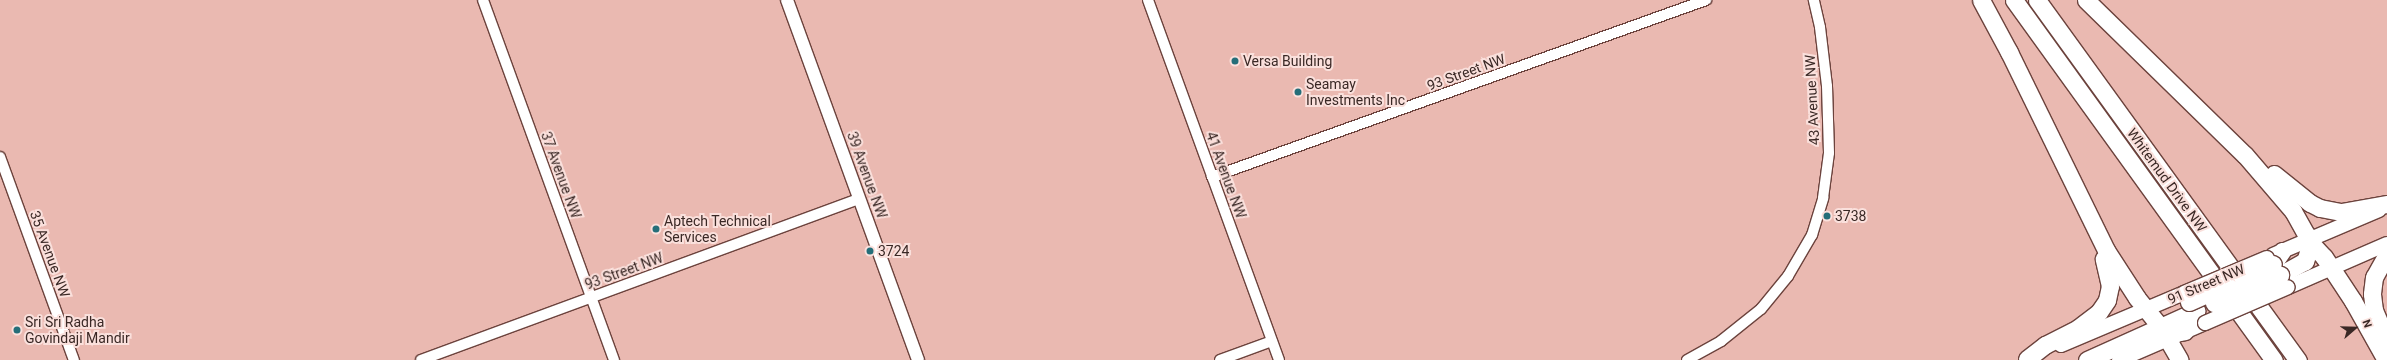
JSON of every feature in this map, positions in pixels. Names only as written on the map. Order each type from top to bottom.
[{"type":"highway","points":[[1981,0],[2028,90],[2091,223],[2123,278],[2163,333],[2180,360]]},
{"type":"highway","name":"Whitemud Drive NW","points":[[2014,0],[2274,360]]},
{"type":"highway","name":"Whitemud Drive NW","points":[[2037,0],[2298,360]]},
{"type":"highway","points":[[2086,0],[2175,86],[2272,185],[2293,211],[2308,240],[2331,268],[2386,360]]},
{"type":"highway","points":[[2175,86],[2281,181],[2310,203],[2341,212],[2387,205]]},
{"type":"highway","points":[[2025,359],[2045,345],[2086,323],[2099,312],[2107,300],[2110,276],[2091,223]]},
{"type":"highway","points":[[2163,333],[2193,307],[2278,267],[2305,260],[2309,249],[2308,240]]},
{"type":"highway","points":[[2387,254],[2374,277],[2372,294],[2374,310],[2387,341]]},
{"type":"highway","points":[[2087,360],[2163,333],[2185,331]]},
{"type":"main road","points":[[2278,267],[2308,240],[2387,205]]},
{"type":"main road","points":[[2278,267],[2331,268],[2387,244]]},
{"type":"main road","points":[[2185,331],[2193,307]]},
{"type":"main road","name":"91 Street NW","points":[[2025,359],[2146,310],[2193,307]]},
{"type":"main road","points":[[2119,360],[2163,333]]},
{"type":"street","name":"37 Avenue NW","points":[[483,0],[614,360]]},
{"type":"street","name":"39 Avenue NW","points":[[787,0],[918,360]]},
{"type":"street","name":"41 Avenue NW","points":[[1148,0],[1279,360]]},
{"type":"street","name":"93 Street NW","points":[[1212,177],[1706,0]]},
{"type":"street","name":"43 Avenue NW","points":[[1687,360],[1721,341],[1765,304],[1788,276],[1812,235],[1823,198],[1829,153],[1827,86],[1820,27],[1814,0]]},
{"type":"street","name":"35 Avenue NW","points":[[0,158],[74,360]]},
{"type":"street","name":"93 Street NW","points":[[421,360],[860,199]]},
{"type":"street","points":[[1220,360],[1272,341]]},
{"type":"place","name":"Versa Building","points":[[1235,61]]},
{"type":"place","name":"Seamay Investments Inc","points":[[1298,92]]},
{"type":"place","name":"3738","points":[[1827,216]]},
{"type":"place","name":"Aptech Technical Services","points":[[656,229]]},
{"type":"place","name":"3724","points":[[870,251]]},
{"type":"place","name":"Sri Sri Radha Govindaji Mandir","points":[[17,330]]}]
